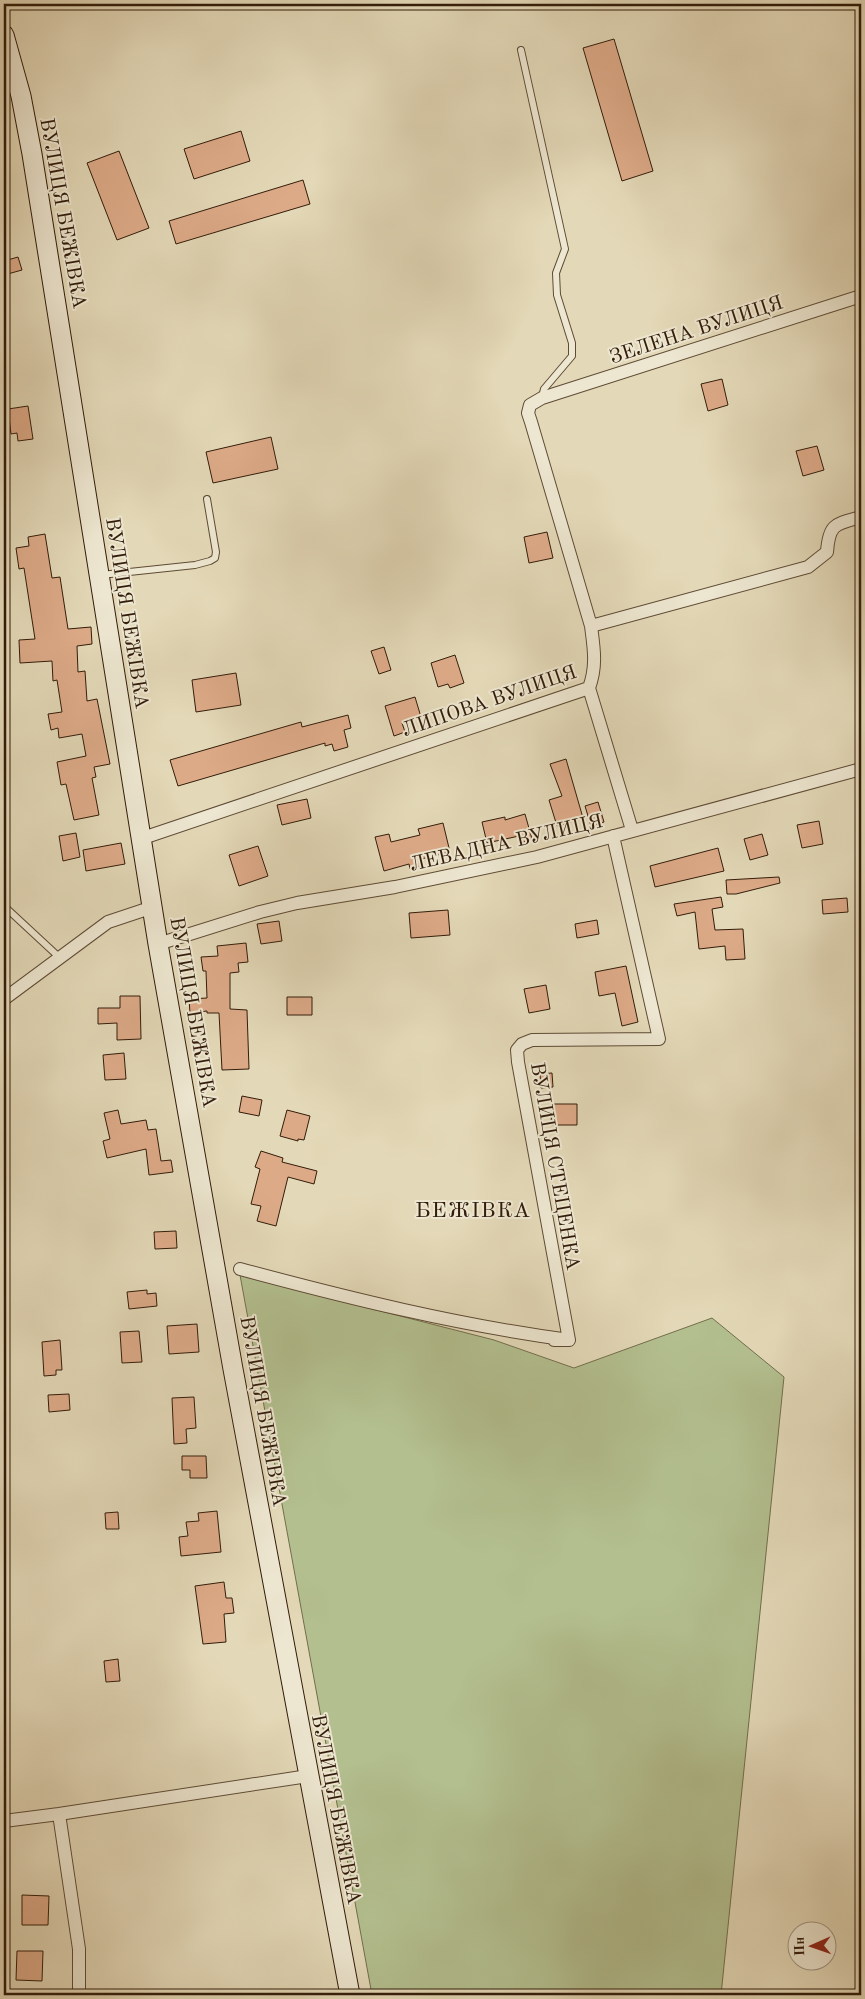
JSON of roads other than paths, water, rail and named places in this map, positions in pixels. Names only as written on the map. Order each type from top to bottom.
[{"type":"main road","name":"ВУЛИЦЯ БЕЖІВКА","points":[[4,35],[21,96],[32,154],[158,944],[233,1369],[350,1995]]},
{"type":"street","name":"ЗЕЛЕНА ВУЛИЦЯ","points":[[542,398],[861,296]]},
{"type":"street","name":"ЛИПОВА ВУЛИЦЯ","points":[[140,838],[589,688],[594,674],[595,654],[591,626],[528,413],[530,405],[542,398]]},
{"type":"street","points":[[591,626],[808,567],[827,552],[828,535],[837,524],[861,516]]},
{"type":"street","points":[[589,688],[632,830]]},
{"type":"street","name":"ЛЕВАДНА ВУЛИЦЯ","points":[[158,944],[260,912],[297,903],[466,873],[613,836],[861,769]]},
{"type":"street","name":"ВУЛИЦЯ СТЕЦЕНКА","points":[[569,1340],[517,1050],[522,1044],[532,1040],[659,1039],[613,836]]},
{"type":"street","points":[[4,999],[108,922],[153,907]]},
{"type":"street","points":[[240,1269],[367,1302],[534,1335],[569,1340]]},
{"type":"street","points":[[554,1340],[569,1340]]},
{"type":"street","points":[[4,1822],[308,1776]]},
{"type":"street","points":[[59,1814],[79,1949],[79,1995]]},
{"type":"lane","points":[[520,50],[565,249],[556,273],[557,295],[572,343],[572,356],[544,389],[542,398]]},
{"type":"lane","points":[[100,575],[195,564],[215,558],[216,552],[207,499]]},
{"type":"lane","points":[[4,906],[59,957]]},
{"type":"district","name":"БЕЖІВКА","points":[[473,1209]]}]
